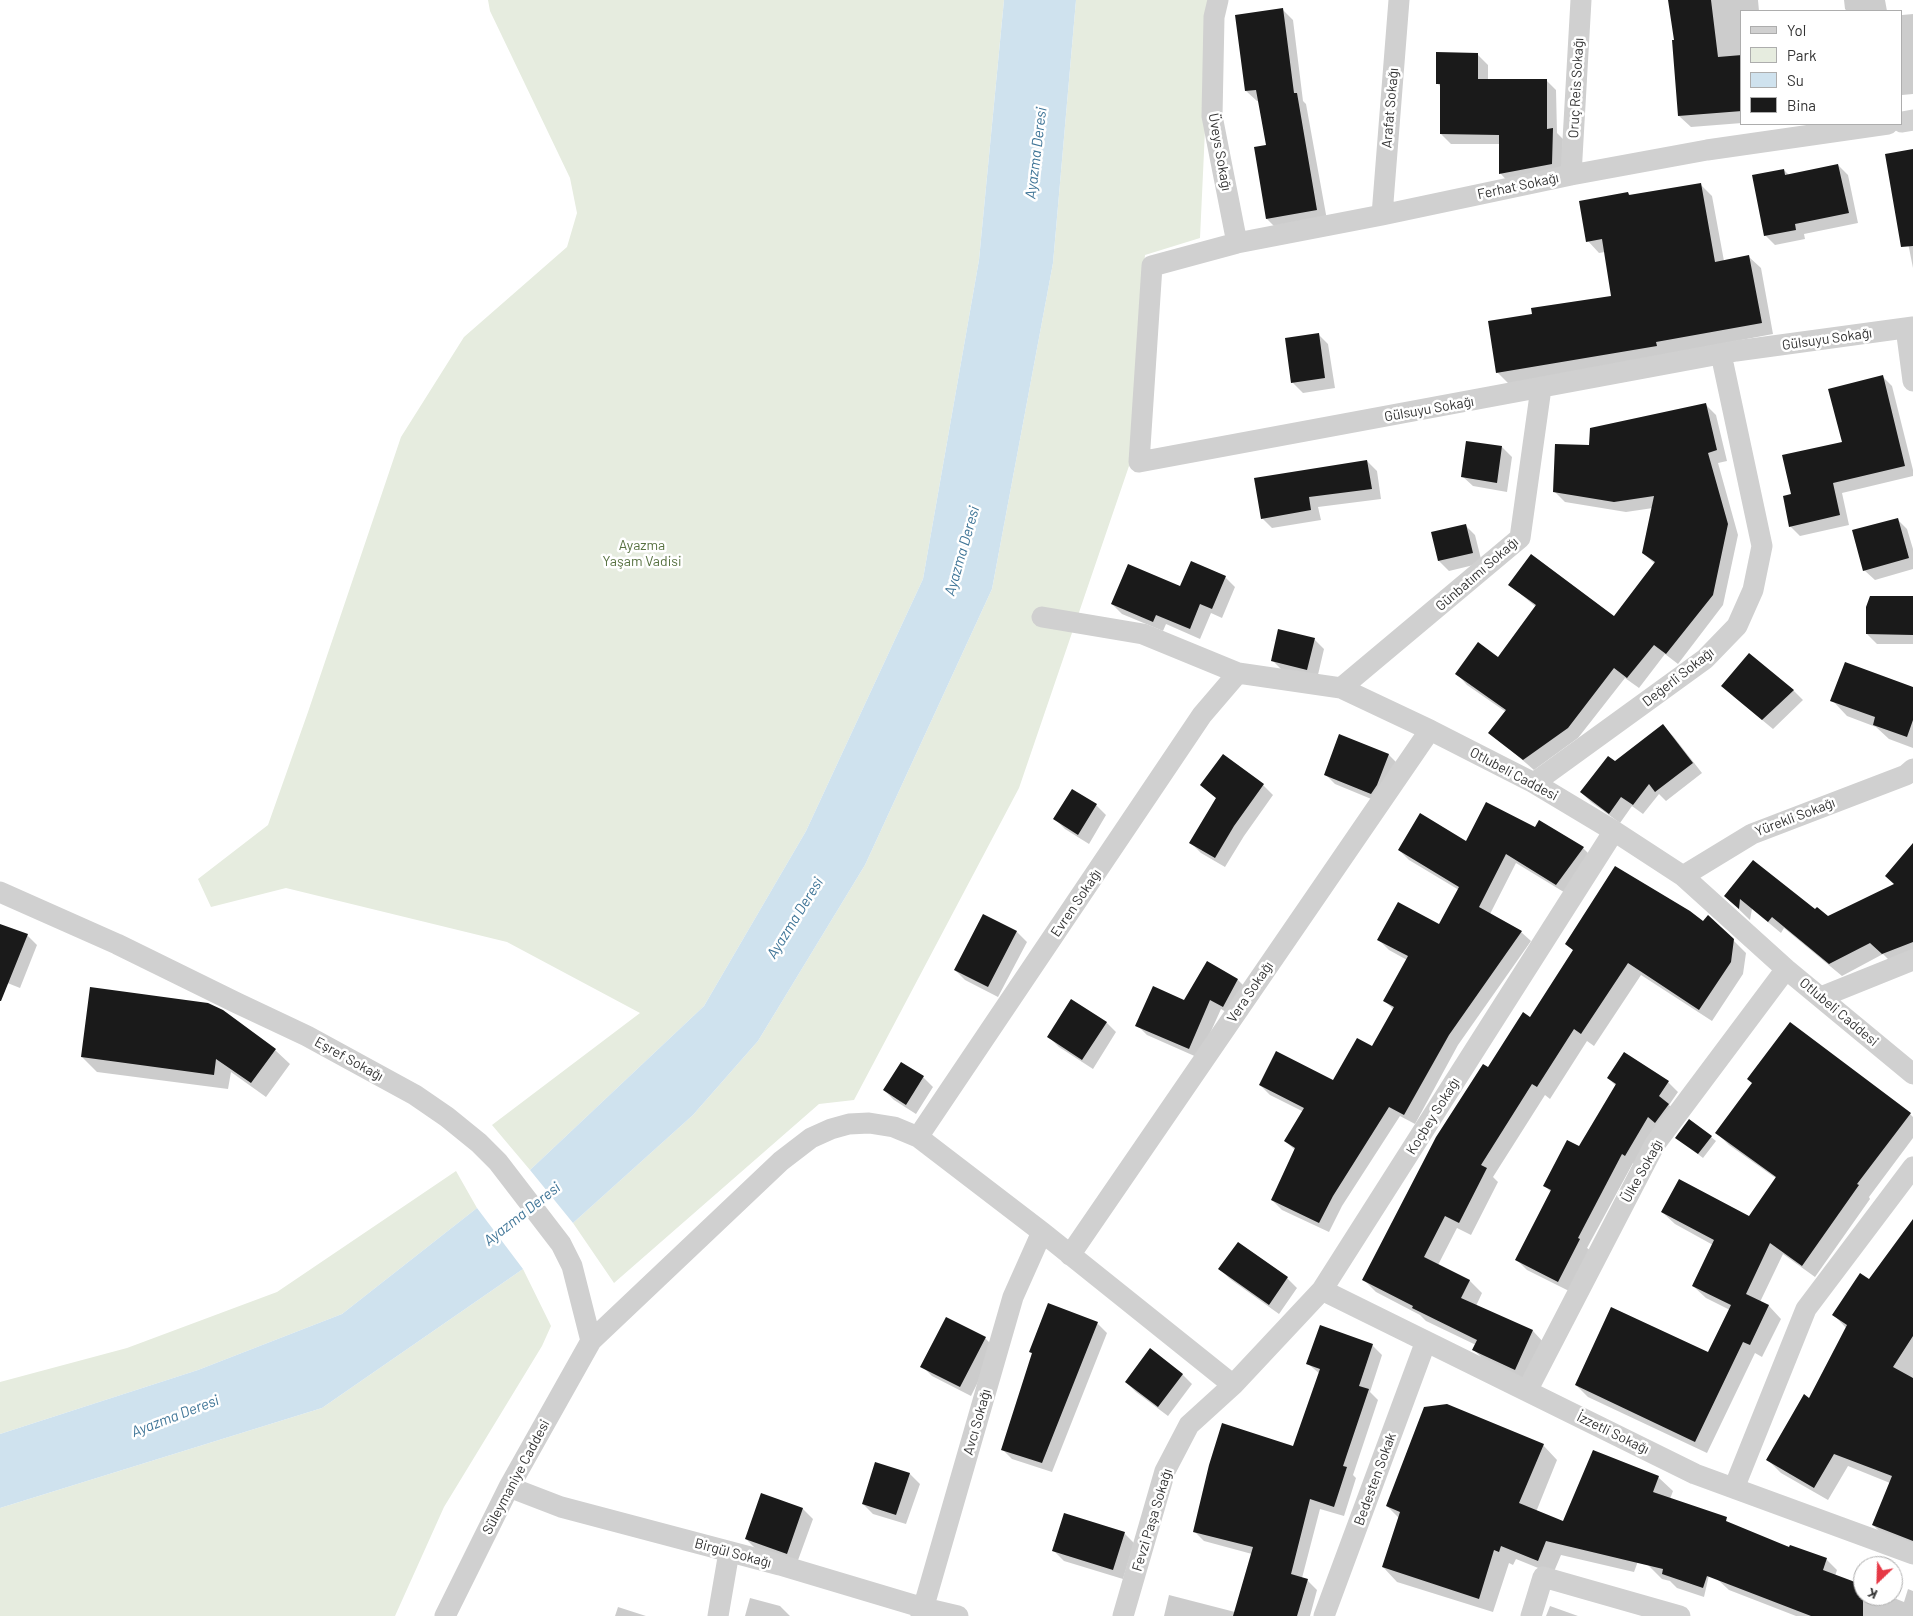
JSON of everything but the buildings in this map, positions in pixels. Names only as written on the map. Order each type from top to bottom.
[{"type":"street","name":"Üveys Sokağı","points":[[1218,0],[1214,17],[1212,116],[1238,243]]},
{"type":"street","name":"Arafat Sokağı","points":[[1382,215],[1399,0]]},
{"type":"street","name":"Oruç Reis Sokağı","points":[[1571,175],[1581,0]]},
{"type":"street","name":"Ferhat Sokağı","points":[[1152,266],[1238,243],[1571,175],[1707,150],[1881,125]]},
{"type":"street","name":"Gülsuyu Sokağı","points":[[1152,266],[1139,462],[1720,354],[1909,328]]},
{"type":"street","points":[[1909,328],[1913,381]]},
{"type":"street","name":"Değerli Sokağı","points":[[1534,783],[1705,659],[1737,626],[1753,590],[1762,546],[1720,354]]},
{"type":"street","name":"Günbatımı Sokağı","points":[[1341,688],[1520,538],[1541,388]]},
{"type":"street","name":"Otlubeli Caddesi","points":[[1042,618],[1142,634],[1238,673],[1341,688],[1430,730],[1534,783],[1614,831],[1683,876],[1786,969],[1913,1074]]},
{"type":"street","name":"Evren Sokağı","points":[[918,1137],[1202,716],[1238,673]]},
{"type":"street","name":"Vera Sokağı","points":[[1070,1255],[1430,730]]},
{"type":"street","name":"Yürekli Sokağı","points":[[1683,876],[1752,834],[1906,775],[1913,769]]},
{"type":"street","name":"Koçbey Sokağı","points":[[1233,1385],[1322,1290],[1614,831]]},
{"type":"street","name":"Eşref Sokağı","points":[[0,892],[118,944],[307,1036],[414,1095],[447,1117],[479,1142],[498,1162],[561,1244],[572,1266],[591,1340]]},
{"type":"street","points":[[1820,997],[1913,960]]},
{"type":"street","name":"Ülke Sokağı","points":[[1527,1391],[1655,1144],[1786,969]]},
{"type":"street","name":"Süleymaniye Caddesi","points":[[446,1616],[509,1487],[591,1340],[781,1161],[810,1138],[831,1129],[850,1124],[869,1123],[894,1127],[918,1137],[1042,1232],[1233,1385]]},
{"type":"street","points":[[1734,1488],[1806,1309],[1913,1167]]},
{"type":"street","name":"Avcı Sokağı","points":[[922,1612],[1012,1297],[1042,1232]]},
{"type":"street","name":"İzzetli Sokağı","points":[[1322,1290],[1695,1474],[1913,1554]]},
{"type":"street","name":"Bedesten Sokak","points":[[1324,1616],[1426,1341]]},
{"type":"street","name":"Fevzi Paşa Sokağı","points":[[1123,1616],[1165,1471],[1190,1425],[1233,1385]]},
{"type":"street","name":"Birgül Sokağı","points":[[509,1487],[560,1506],[729,1552],[922,1612],[958,1616]]},
{"type":"street","points":[[718,1616],[729,1552]]},
{"type":"street","points":[[1530,1616],[1543,1577],[1680,1616]]},
{"type":"green space","name":"Ayazma Yaşam Vadisi","points":[[488,0],[1004,0],[979,260],[923,579],[806,831],[704,1006],[530,1170],[492,1125],[640,1013],[507,942],[286,888],[211,907],[198,879],[268,825],[401,437],[464,337],[567,247],[577,213],[570,178],[490,11]]},
{"type":"green space","points":[[1076,0],[1211,0],[1200,238],[1145,255],[1129,466],[1019,788],[854,1100],[819,1104],[614,1283],[573,1223],[693,1115],[758,1041],[865,865],[992,589],[1053,263]]},
{"type":"green space","points":[[456,1171],[477,1208],[342,1314],[198,1370],[0,1434],[0,1382],[127,1348],[277,1292]]},
{"type":"green space","points":[[523,1269],[551,1326],[542,1346],[444,1507],[395,1616],[0,1616],[0,1508],[322,1408]]},
{"type":"water","points":[[1004,0],[1076,0],[1053,263],[992,589],[865,865],[758,1041],[693,1115],[573,1223],[530,1170],[704,1006],[806,831],[923,579],[979,260]]},
{"type":"water","points":[[477,1208],[523,1269],[322,1408],[0,1508],[0,1434],[198,1370],[342,1314]]},
{"type":"waterway","name":"Ayazma Deresi","points":[[488,1241],[557,1187]]}]
